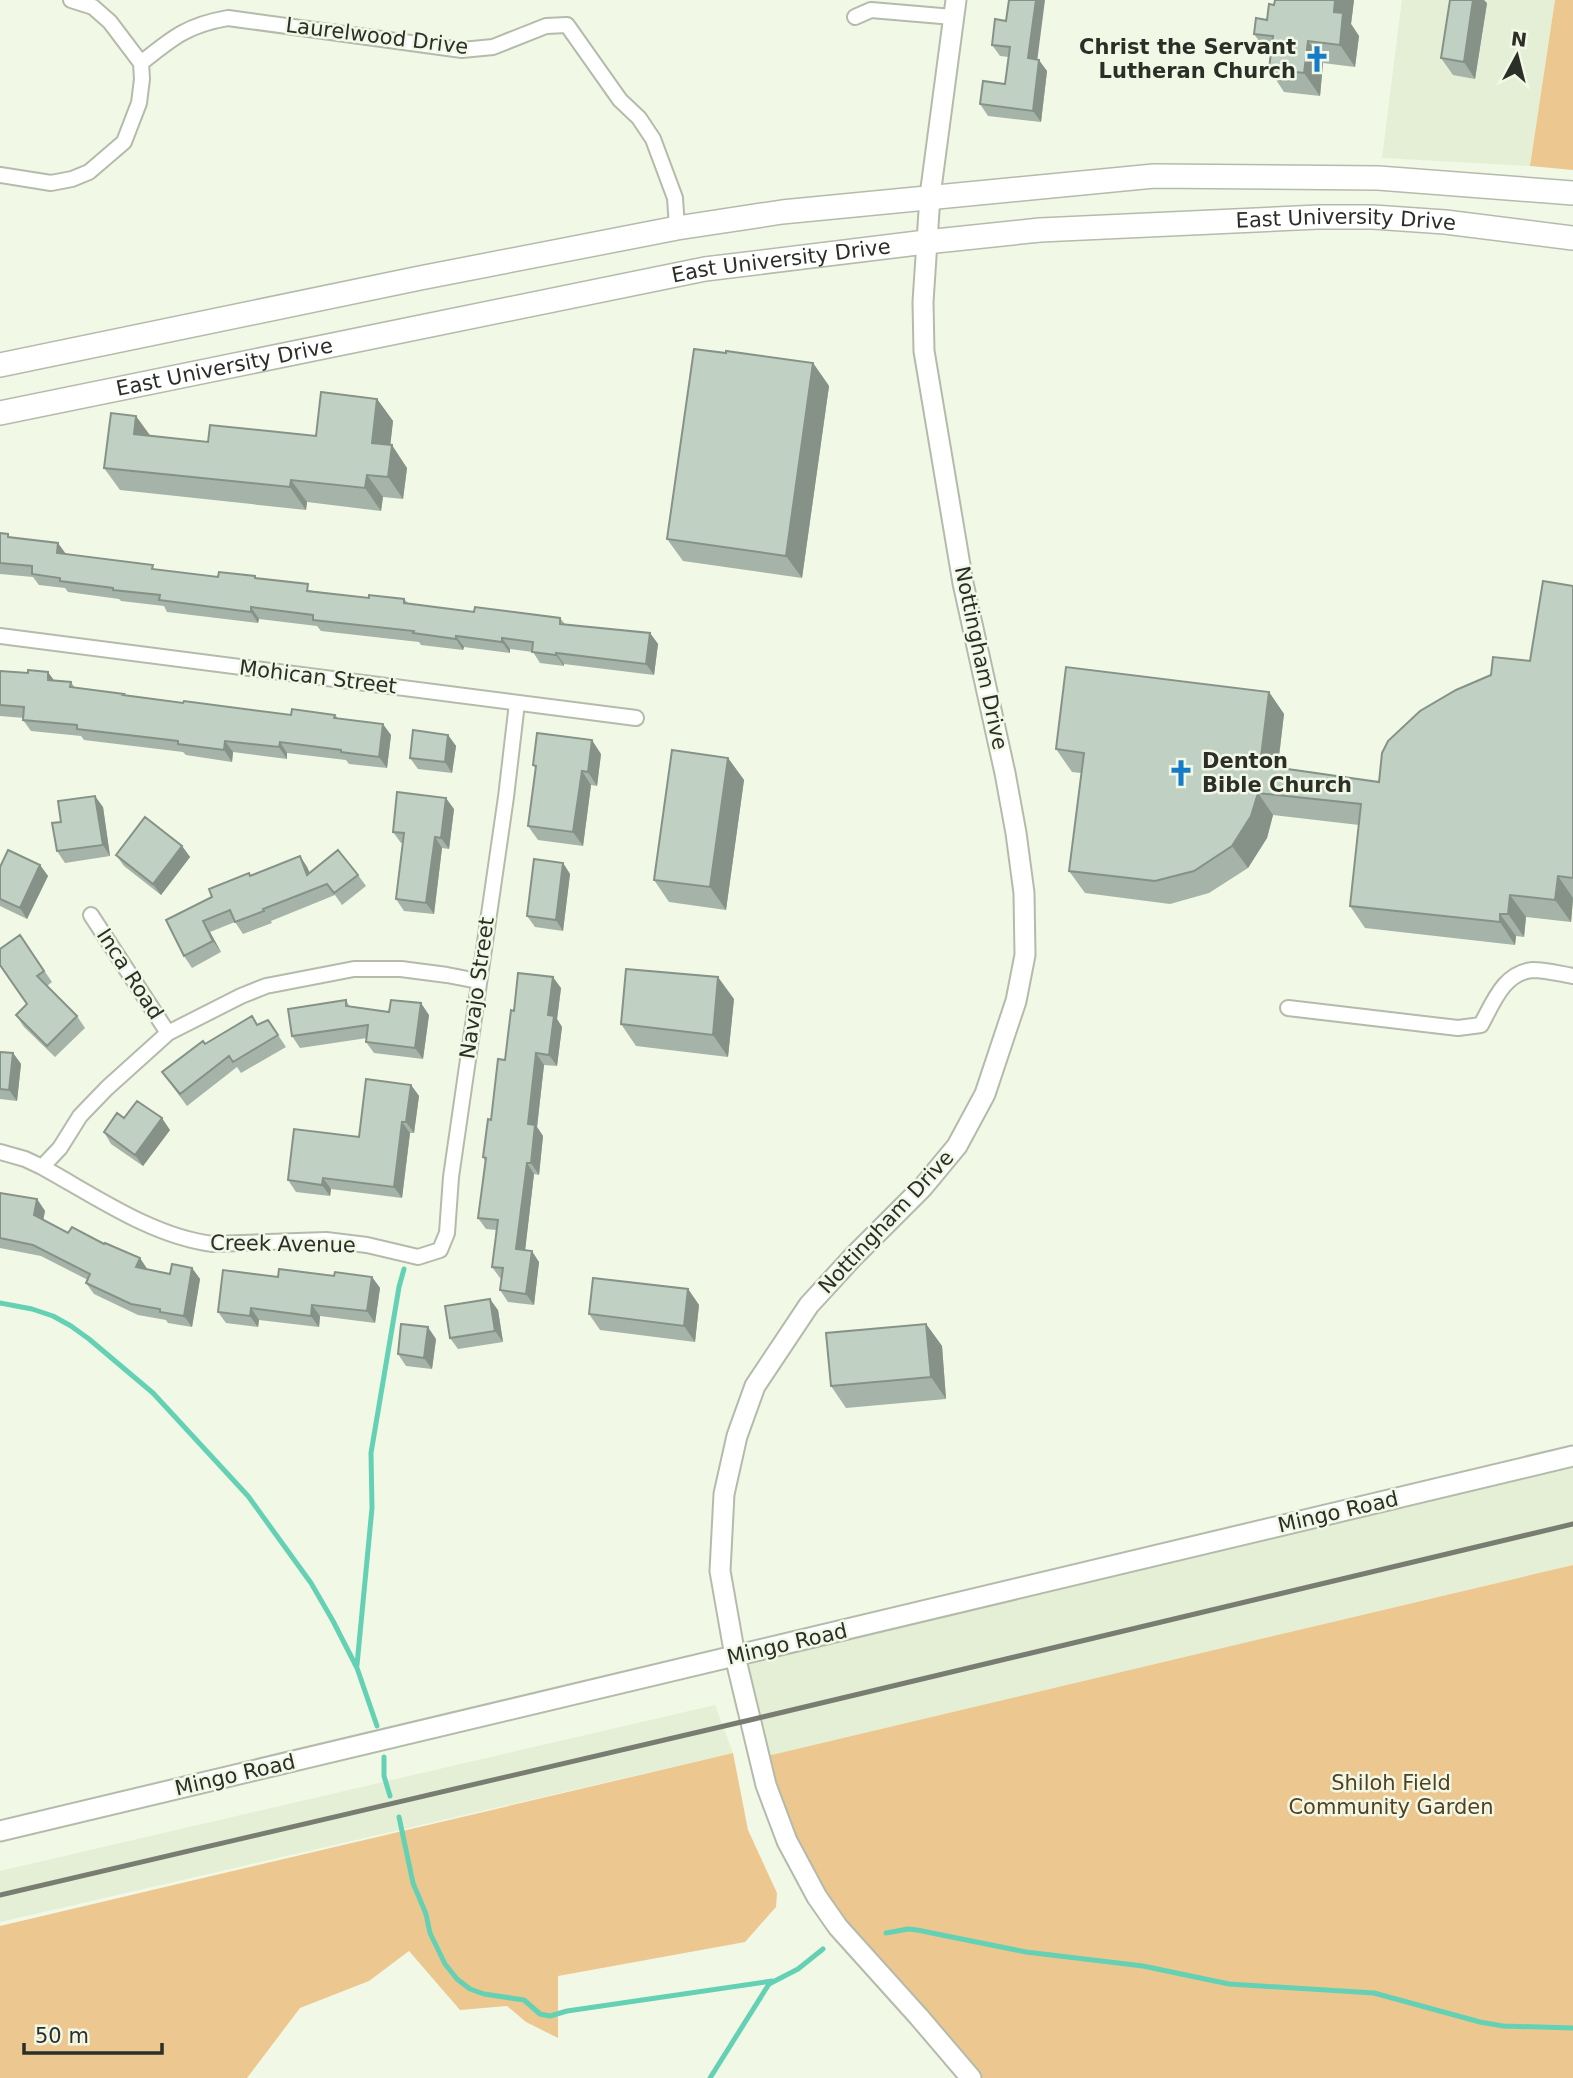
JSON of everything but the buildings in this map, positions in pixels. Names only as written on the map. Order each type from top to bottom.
[{"type":"main road","name":"East University Drive","points":[[0,365],[420,278],[677,228],[782,212],[1154,176],[1378,178],[1573,193]]},
{"type":"main road","name":"East University Drive","points":[[0,413],[705,270],[926,242],[1040,230],[1318,217],[1373,217],[1445,222],[1573,237]]},
{"type":"street","points":[[0,175],[51,183],[72,179],[89,172],[124,142],[139,103],[141,63],[110,22],[93,7],[71,0]]},
{"type":"street","points":[[855,17],[872,10],[955,8]]},
{"type":"street","name":"Nottingham Drive","points":[[955,8],[930,196],[923,302],[925,351],[963,583],[1016,833],[1024,893],[1024,955],[1016,1001],[985,1094],[957,1146],[923,1187],[809,1305],[755,1386],[737,1436],[724,1494],[720,1571],[735,1656],[766,1785],[787,1841],[817,1898],[838,1927],[971,2078]]},
{"type":"street","name":"Laurelwood Drive","points":[[141,63],[187,28],[206,21],[228,18],[462,50],[493,47],[545,26],[566,25],[620,100],[639,118],[653,139],[675,198],[677,228]]},
{"type":"street","name":"Mohican Street","points":[[0,636],[636,718]]},
{"type":"street","name":"Navajo Street","points":[[418,1257],[440,1250],[447,1233],[451,1177],[517,703]]},
{"type":"street","name":"Inca Road","points":[[91,915],[168,1033]]},
{"type":"street","points":[[42,1167],[60,1147],[80,1116],[168,1033],[253,991],[266,986],[354,969],[401,969],[478,981]]},
{"type":"street","points":[[1288,1008],[1458,1028],[1481,1025],[1510,978],[1532,970],[1573,976]]},
{"type":"street","name":"Creek Avenue","points":[[0,1152],[42,1167],[152,1227],[198,1242],[213,1244],[326,1240],[367,1245],[418,1257]]},
{"type":"street","name":"Mingo Road","points":[[0,1830],[1573,1456]]},
{"type":"shaded area","points":[[1402,0],[1555,0],[1530,166],[1382,158]]},
{"type":"shaded area","points":[[1573,1456],[1573,1565],[759,1758],[735,1656]]},
{"type":"shaded area","points":[[715,1705],[733,1753],[0,1922],[0,1871]]},
{"type":"green space","points":[[1555,0],[1573,0],[1573,170],[1530,166]]},
{"type":"green space","name":"Shiloh Field Community Garden","points":[[1573,1565],[1573,2078],[971,2078],[817,1898],[759,1758]]},
{"type":"green space","points":[[733,1753],[748,1830],[777,1893],[776,1907],[745,1942],[558,1976],[558,2038],[526,2022],[507,2006],[460,2010],[409,1951],[369,1981],[300,2008],[247,2078],[0,2078],[0,1926]]},
{"type":"waterway","points":[[357,1665],[372,1508],[371,1453],[404,1269]]},
{"type":"waterway","points":[[0,1303],[53,1316],[89,1339],[153,1393],[248,1496],[311,1583],[333,1621],[357,1668],[377,1726]]},
{"type":"waterway","points":[[384,1757],[384,1776],[390,1796]]},
{"type":"waterway","points":[[399,1817],[413,1883],[426,1914],[430,1933],[445,1964],[457,1979],[470,1989],[484,1994],[524,2000],[540,2014],[550,2016],[567,2011],[772,1981]]},
{"type":"waterway","points":[[886,1933],[917,1930],[1026,1952],[1143,1966],[1229,1984],[1374,1993],[1503,2026],[1573,2028]]},
{"type":"waterway","points":[[710,2078],[769,1984],[798,1969],[823,1949]]},
{"type":"railway","points":[[0,1895],[1573,1524]]},
{"type":"place","name":"Christ the Servant Lutheran Church","points":[[1317,59]]},
{"type":"place","name":"Denton Bible Church","points":[[1181,773]]}]
